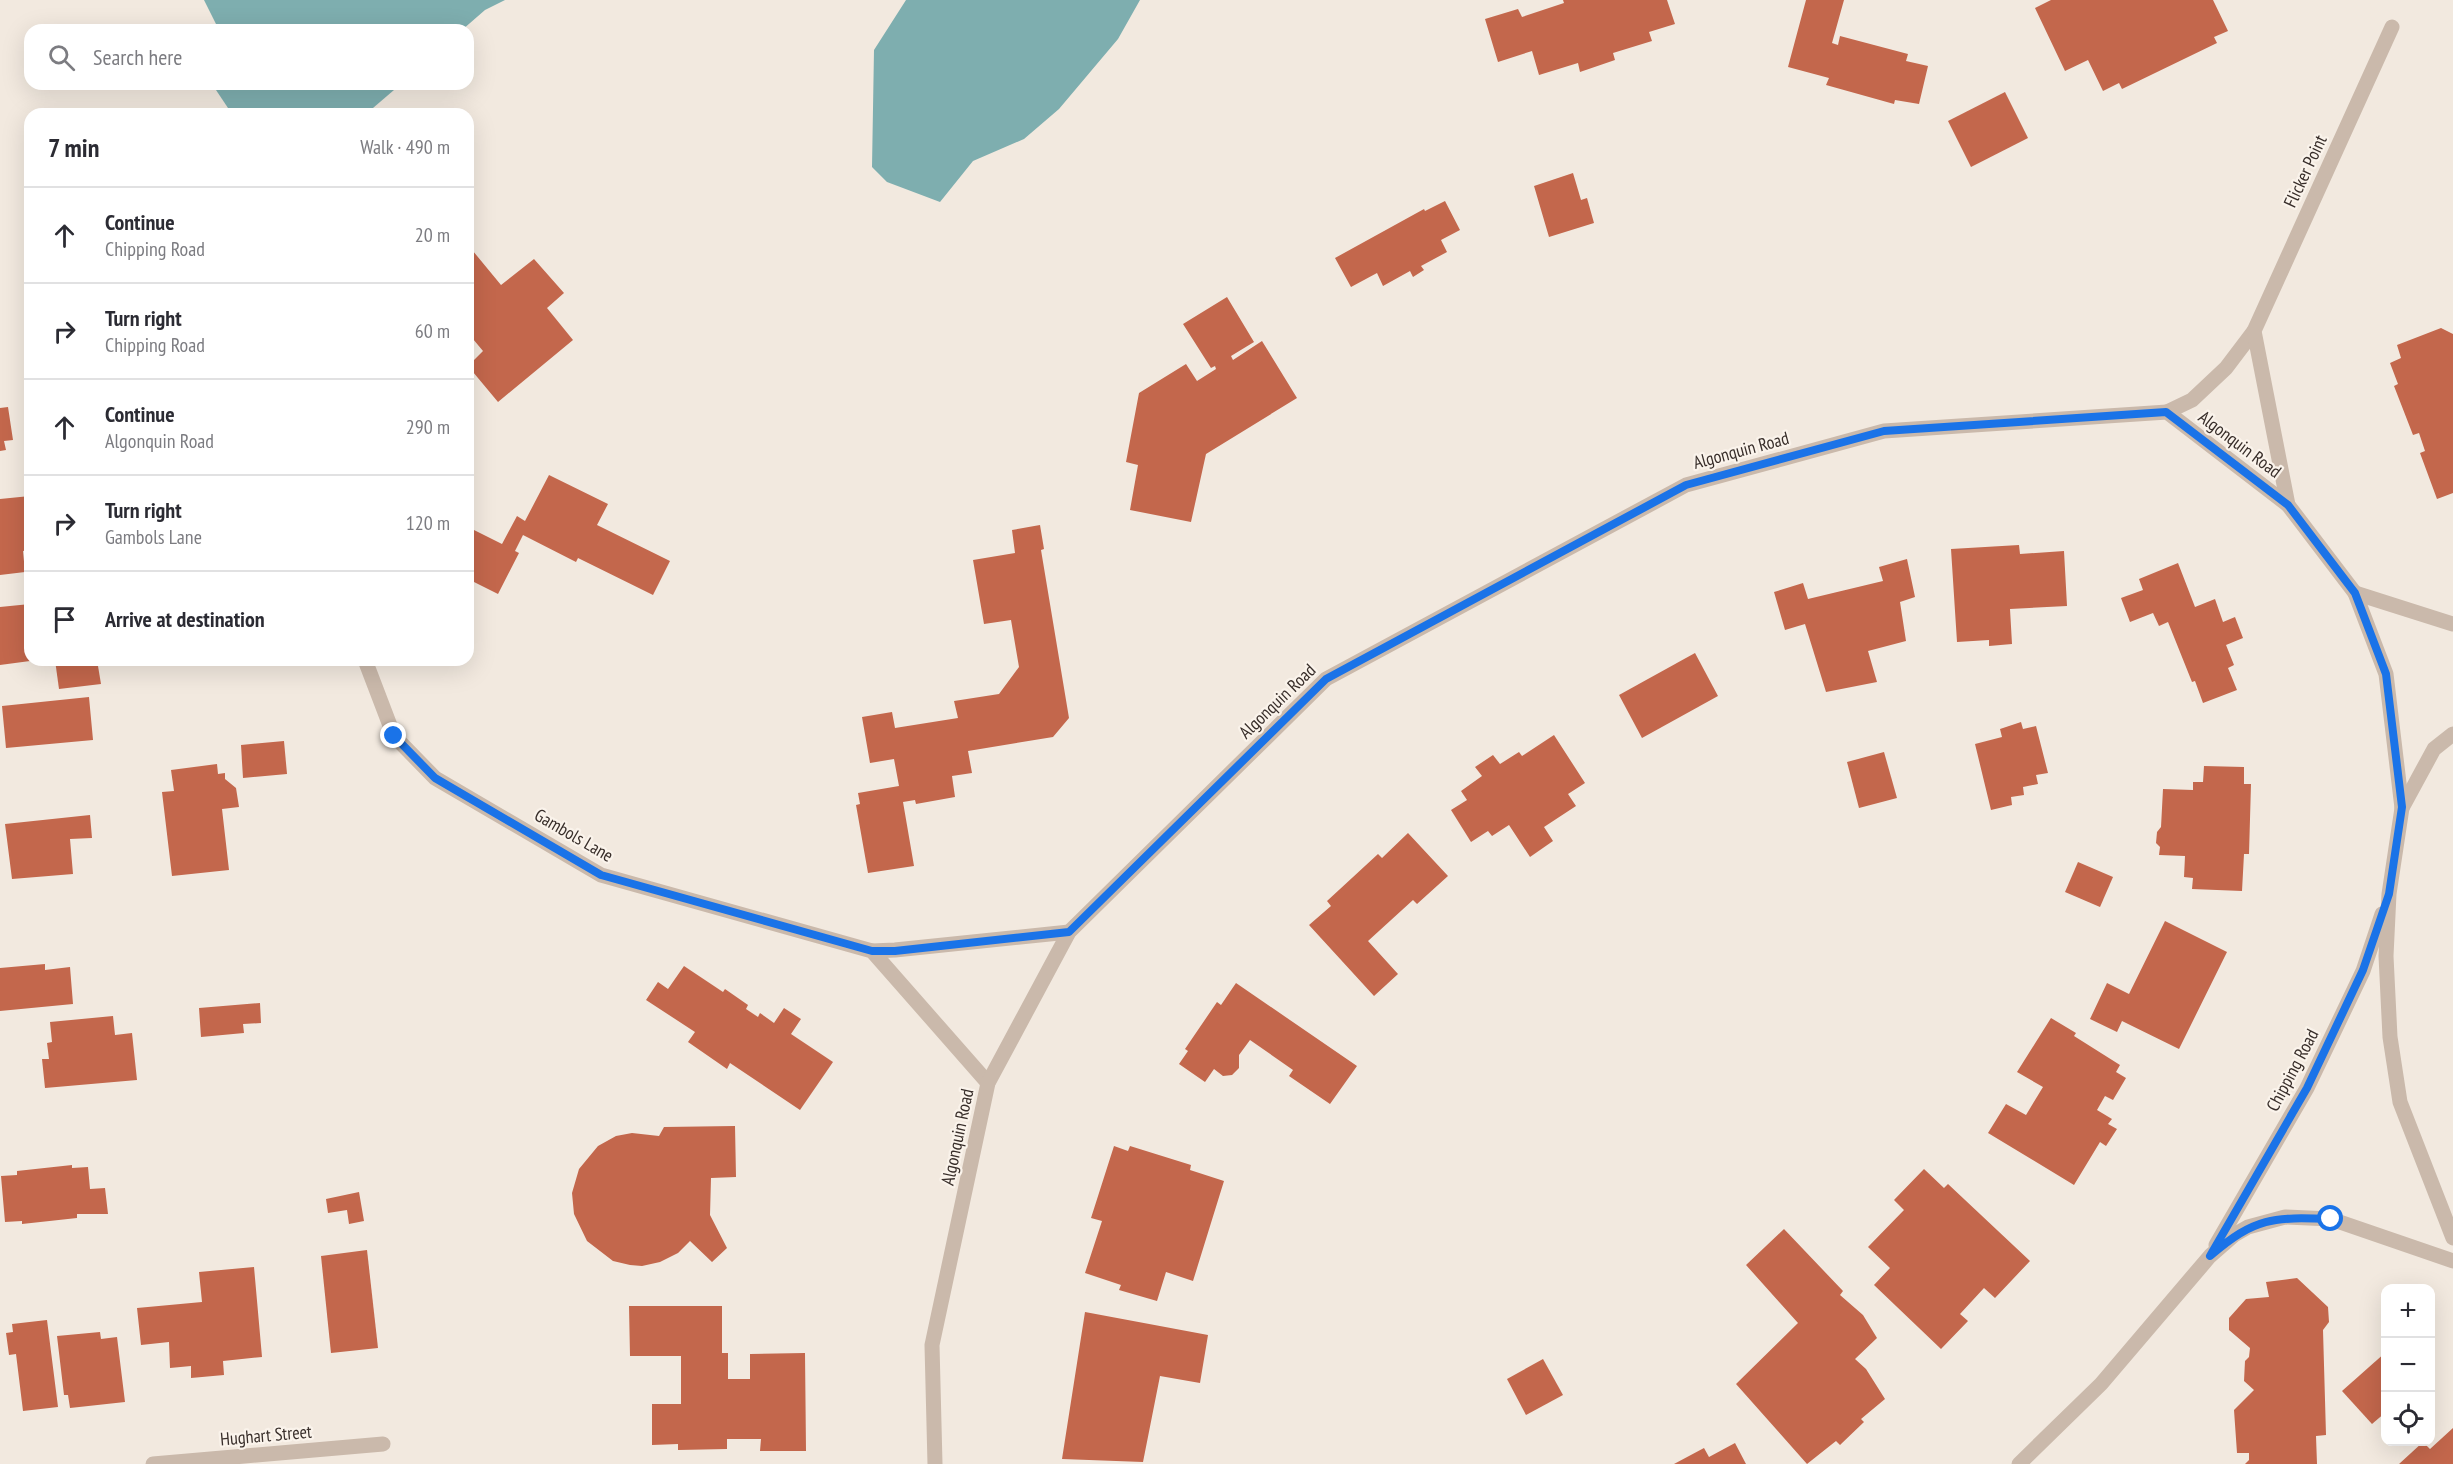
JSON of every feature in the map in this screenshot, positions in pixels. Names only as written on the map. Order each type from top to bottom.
[{"type":"street","name":"Flicker Point","points":[[2166,412],[2192,400],[2226,368],[2253,331],[2392,27]]},
{"type":"street","points":[[2253,331],[2288,505]]},
{"type":"street","name":"Algonquin Road","points":[[935,1464],[932,1345],[988,1083],[1069,932],[1326,679],[1686,485],[1884,431],[2166,412],[2288,505],[2355,593],[2386,674],[2402,807],[2389,894],[2386,956],[2390,1038],[2400,1102],[2453,1238]]},
{"type":"street","points":[[2355,593],[2453,624]]},
{"type":"street","name":"Gambols Lane","points":[[367,666],[394,736],[435,778],[601,875],[872,951],[895,951],[1069,932]]},
{"type":"street","points":[[2402,807],[2434,749],[2453,734]]},
{"type":"street","name":"Chipping Road","points":[[2210,1256],[2307,1088],[2363,970],[2389,894]]},
{"type":"street","points":[[872,951],[988,1083]]},
{"type":"street","name":"Chipping Road","points":[[2019,1464],[2101,1384],[2210,1256],[2234,1235],[2248,1227],[2285,1217],[2331,1219],[2453,1261]]},
{"type":"street","name":"Hughart Street","points":[[153,1464],[383,1444]]},
{"type":"water","points":[[204,0],[505,0],[485,10],[469,24],[216,24]]},
{"type":"water","points":[[906,0],[1140,0],[1118,39],[1059,109],[1024,139],[973,161],[940,202],[887,182],[872,167],[874,50]]},
{"type":"water","points":[[216,90],[394,90],[373,108],[228,108]]},
{"type":"building","points":[[1563,0],[1667,0],[1675,24],[1649,32],[1652,41],[1613,53],[1615,60],[1580,72],[1578,63],[1539,75],[1532,51],[1498,62],[1485,19],[1518,9],[1522,17],[1564,3]]},
{"type":"building","points":[[1806,0],[1844,0],[1832,43],[1838,45],[1840,36],[1908,54],[1906,61],[1928,66],[1919,104],[1895,100],[1894,104],[1826,85],[1829,78],[1788,67]]},
{"type":"building","points":[[2051,0],[2213,0],[2228,31],[2214,37],[2217,43],[2122,89],[2119,83],[2103,91],[2088,60],[2065,71],[2035,8]]},
{"type":"building","points":[[2005,92],[2028,138],[1971,167],[1948,121]]},
{"type":"building","points":[[1573,173],[1581,200],[1587,198],[1594,223],[1549,237],[1534,186]]},
{"type":"building","points":[[1445,201],[1460,230],[1441,240],[1447,252],[1421,266],[1424,270],[1413,277],[1410,271],[1383,286],[1377,273],[1351,287],[1335,258],[1424,209],[1425,211]]},
{"type":"building","points":[[474,252],[501,285],[534,259],[564,293],[547,308],[573,340],[498,402],[474,373],[474,360],[483,351],[474,340]]},
{"type":"building","points":[[1227,297],[1254,342],[1231,356],[1233,360],[1262,341],[1297,398],[1206,454],[1191,522],[1130,510],[1138,465],[1126,462],[1139,393],[1186,364],[1197,381],[1216,369],[1215,366],[1211,368],[1183,324]]},
{"type":"building","points":[[2441,328],[2453,334],[2453,493],[2437,499],[2420,453],[2425,451],[2419,433],[2413,435],[2394,386],[2398,384],[2390,363],[2401,358],[2397,345]]},
{"type":"building","points":[[8,407],[13,440],[4,441],[6,450],[0,451],[0,408]]},
{"type":"building","points":[[549,475],[608,504],[597,525],[670,561],[653,595],[578,558],[576,562],[523,535],[515,551],[519,553],[498,594],[474,582],[474,530],[502,544],[517,516],[525,521]]},
{"type":"building","points":[[24,497],[24,572],[0,575],[0,499]]},
{"type":"building","points":[[1040,525],[1044,549],[1041,550],[1069,718],[1053,737],[968,751],[972,773],[952,776],[955,797],[916,804],[915,800],[903,802],[914,866],[868,873],[856,805],[860,804],[858,793],[899,786],[894,759],[870,763],[862,717],[892,712],[895,728],[958,718],[954,701],[999,694],[1019,667],[1011,620],[984,624],[973,560],[1015,553],[1012,530]]},
{"type":"building","points":[[2019,545],[2020,554],[2064,551],[2067,606],[2010,609],[2012,644],[1989,646],[1989,640],[1957,642],[1951,549]]},
{"type":"building","points":[[1907,559],[1915,597],[1900,602],[1906,641],[1868,651],[1877,682],[1826,692],[1805,624],[1785,630],[1774,592],[1803,583],[1808,599],[1883,581],[1879,567]]},
{"type":"building","points":[[2178,563],[2195,607],[2215,599],[2223,622],[2235,617],[2243,638],[2226,645],[2234,665],[2228,668],[2237,690],[2203,703],[2168,622],[2159,626],[2153,613],[2130,622],[2121,598],[2143,590],[2139,579]]},
{"type":"building","points":[[24,605],[24,662],[0,665],[0,607]]},
{"type":"building","points":[[1695,653],[1718,696],[1642,738],[1619,695]]},
{"type":"building","points":[[56,666],[98,666],[101,684],[59,689]]},
{"type":"building","points":[[89,697],[93,740],[6,748],[2,706]]},
{"type":"building","points":[[2021,722],[2023,729],[2036,726],[2048,773],[2036,775],[2038,784],[2023,787],[2024,795],[2011,797],[2012,805],[1991,810],[1975,744],[2002,737],[2000,729]]},
{"type":"building","points":[[1554,735],[1585,783],[1568,794],[1576,806],[1544,827],[1553,841],[1530,857],[1509,825],[1492,836],[1488,831],[1471,842],[1451,810],[1467,800],[1461,791],[1482,776],[1475,767],[1493,755],[1500,764],[1519,752],[1522,756]]},
{"type":"building","points":[[284,741],[287,774],[243,778],[241,745]]},
{"type":"building","points":[[1884,752],[1897,798],[1859,808],[1847,762]]},
{"type":"building","points":[[217,764],[218,774],[225,773],[225,779],[236,788],[239,807],[222,809],[229,870],[172,876],[162,792],[174,791],[171,770]]},
{"type":"building","points":[[2204,766],[2244,767],[2244,784],[2251,784],[2249,854],[2244,854],[2242,891],[2192,889],[2193,878],[2184,877],[2185,856],[2159,855],[2160,847],[2156,843],[2157,832],[2161,827],[2163,789],[2193,790],[2193,782],[2203,782]]},
{"type":"building","points":[[90,815],[92,838],[70,839],[73,874],[12,879],[5,824]]},
{"type":"building","points":[[1408,833],[1448,876],[1417,904],[1413,900],[1368,941],[1398,974],[1374,996],[1309,925],[1331,906],[1327,901],[1378,854],[1382,858]]},
{"type":"building","points":[[2078,862],[2113,877],[2100,907],[2065,892]]},
{"type":"building","points":[[2165,921],[2227,952],[2179,1049],[2122,1021],[2117,1032],[2090,1019],[2107,983],[2129,994]]},
{"type":"building","points":[[45,964],[45,970],[70,967],[73,1004],[0,1011],[0,968]]},
{"type":"building","points":[[684,966],[723,992],[725,989],[748,1005],[746,1009],[758,1017],[760,1013],[774,1023],[784,1008],[801,1019],[791,1034],[833,1062],[800,1110],[730,1063],[727,1069],[688,1042],[695,1032],[646,1000],[658,982],[668,989]]},
{"type":"building","points":[[1236,983],[1357,1066],[1330,1104],[1289,1076],[1293,1070],[1250,1040],[1239,1055],[1239,1068],[1232,1075],[1223,1076],[1214,1069],[1205,1082],[1179,1064],[1188,1051],[1185,1049],[1217,1002],[1221,1005]]},
{"type":"building","points":[[260,1003],[261,1023],[243,1024],[244,1033],[201,1037],[199,1008]]},
{"type":"building","points":[[113,1016],[115,1035],[132,1033],[137,1080],[45,1088],[42,1059],[49,1059],[47,1043],[52,1042],[50,1022]]},
{"type":"building","points":[[2051,1018],[2076,1033],[2074,1036],[2120,1065],[2116,1072],[2126,1078],[2113,1100],[2105,1096],[2097,1110],[2112,1119],[2108,1124],[2117,1129],[2106,1146],[2100,1142],[2074,1185],[1988,1133],[2006,1104],[2026,1115],[2043,1087],[2017,1072]]},
{"type":"building","points":[[735,1126],[736,1177],[711,1178],[710,1215],[727,1248],[712,1262],[690,1241],[678,1253],[660,1262],[642,1266],[613,1261],[587,1241],[574,1214],[572,1193],[579,1169],[598,1146],[616,1136],[632,1133],[659,1136],[664,1127]]},
{"type":"building","points":[[1114,1146],[1128,1151],[1130,1146],[1191,1165],[1190,1170],[1224,1181],[1193,1281],[1166,1272],[1157,1301],[1119,1290],[1121,1285],[1085,1273],[1102,1221],[1091,1218]]},
{"type":"building","points":[[72,1165],[72,1168],[88,1167],[90,1189],[105,1188],[108,1214],[77,1214],[77,1218],[22,1224],[22,1221],[5,1222],[1,1176],[17,1175],[17,1171]]},
{"type":"building","points":[[1924,1169],[1944,1188],[1948,1184],[2030,1261],[1995,1298],[1984,1288],[1960,1314],[1968,1321],[1941,1349],[1874,1285],[1890,1268],[1868,1247],[1904,1210],[1894,1200]]},
{"type":"building","points":[[359,1192],[364,1221],[349,1224],[347,1210],[328,1213],[326,1199]]},
{"type":"building","points":[[1784,1229],[1843,1291],[1840,1295],[1863,1315],[1877,1338],[1855,1359],[1866,1369],[1885,1399],[1861,1419],[1864,1422],[1840,1445],[1836,1441],[1807,1464],[1736,1384],[1798,1323],[1746,1265]]},
{"type":"building","points":[[367,1250],[378,1348],[331,1353],[321,1256]]},
{"type":"building","points":[[254,1267],[262,1357],[223,1361],[224,1375],[191,1378],[191,1366],[170,1368],[169,1342],[141,1345],[137,1308],[202,1302],[199,1272]]},
{"type":"building","points":[[2297,1278],[2328,1307],[2329,1322],[2323,1330],[2326,1435],[2316,1436],[2317,1464],[2245,1464],[2249,1460],[2249,1453],[2237,1453],[2234,1410],[2254,1390],[2244,1381],[2245,1361],[2249,1357],[2250,1348],[2229,1330],[2229,1318],[2246,1299],[2269,1297],[2266,1282]]},
{"type":"building","points":[[629,1306],[722,1306],[722,1353],[728,1353],[728,1379],[750,1379],[750,1354],[805,1353],[806,1451],[760,1451],[761,1439],[727,1439],[727,1449],[678,1450],[678,1444],[652,1445],[652,1404],[681,1404],[681,1356],[630,1356]]},
{"type":"building","points":[[1085,1312],[1208,1335],[1200,1383],[1160,1376],[1143,1462],[1062,1459]]},
{"type":"building","points":[[47,1320],[58,1407],[23,1411],[16,1354],[9,1355],[6,1333],[13,1332],[12,1324]]},
{"type":"building","points":[[100,1332],[101,1339],[117,1337],[125,1402],[70,1408],[68,1395],[64,1395],[57,1336]]},
{"type":"building","points":[[2381,1356],[2381,1416],[2372,1424],[2342,1391]]},
{"type":"building","points":[[1543,1359],[1563,1395],[1526,1415],[1507,1379]]},
{"type":"building","points":[[2453,1428],[2453,1464],[2399,1464],[2419,1446],[2427,1446],[2430,1449]]},
{"type":"building","points":[[1735,1443],[1746,1464],[1674,1464],[1704,1448],[1709,1457]]},
{"type":"route","points":[[394,736],[435,778],[601,875],[872,951],[895,951],[1069,932],[1326,679],[1686,485],[1884,431],[2166,412],[2288,505],[2355,593],[2386,674],[2402,807],[2389,894],[2363,970],[2307,1088],[2210,1256],[2234,1235],[2248,1227],[2285,1217],[2331,1219]]}]
